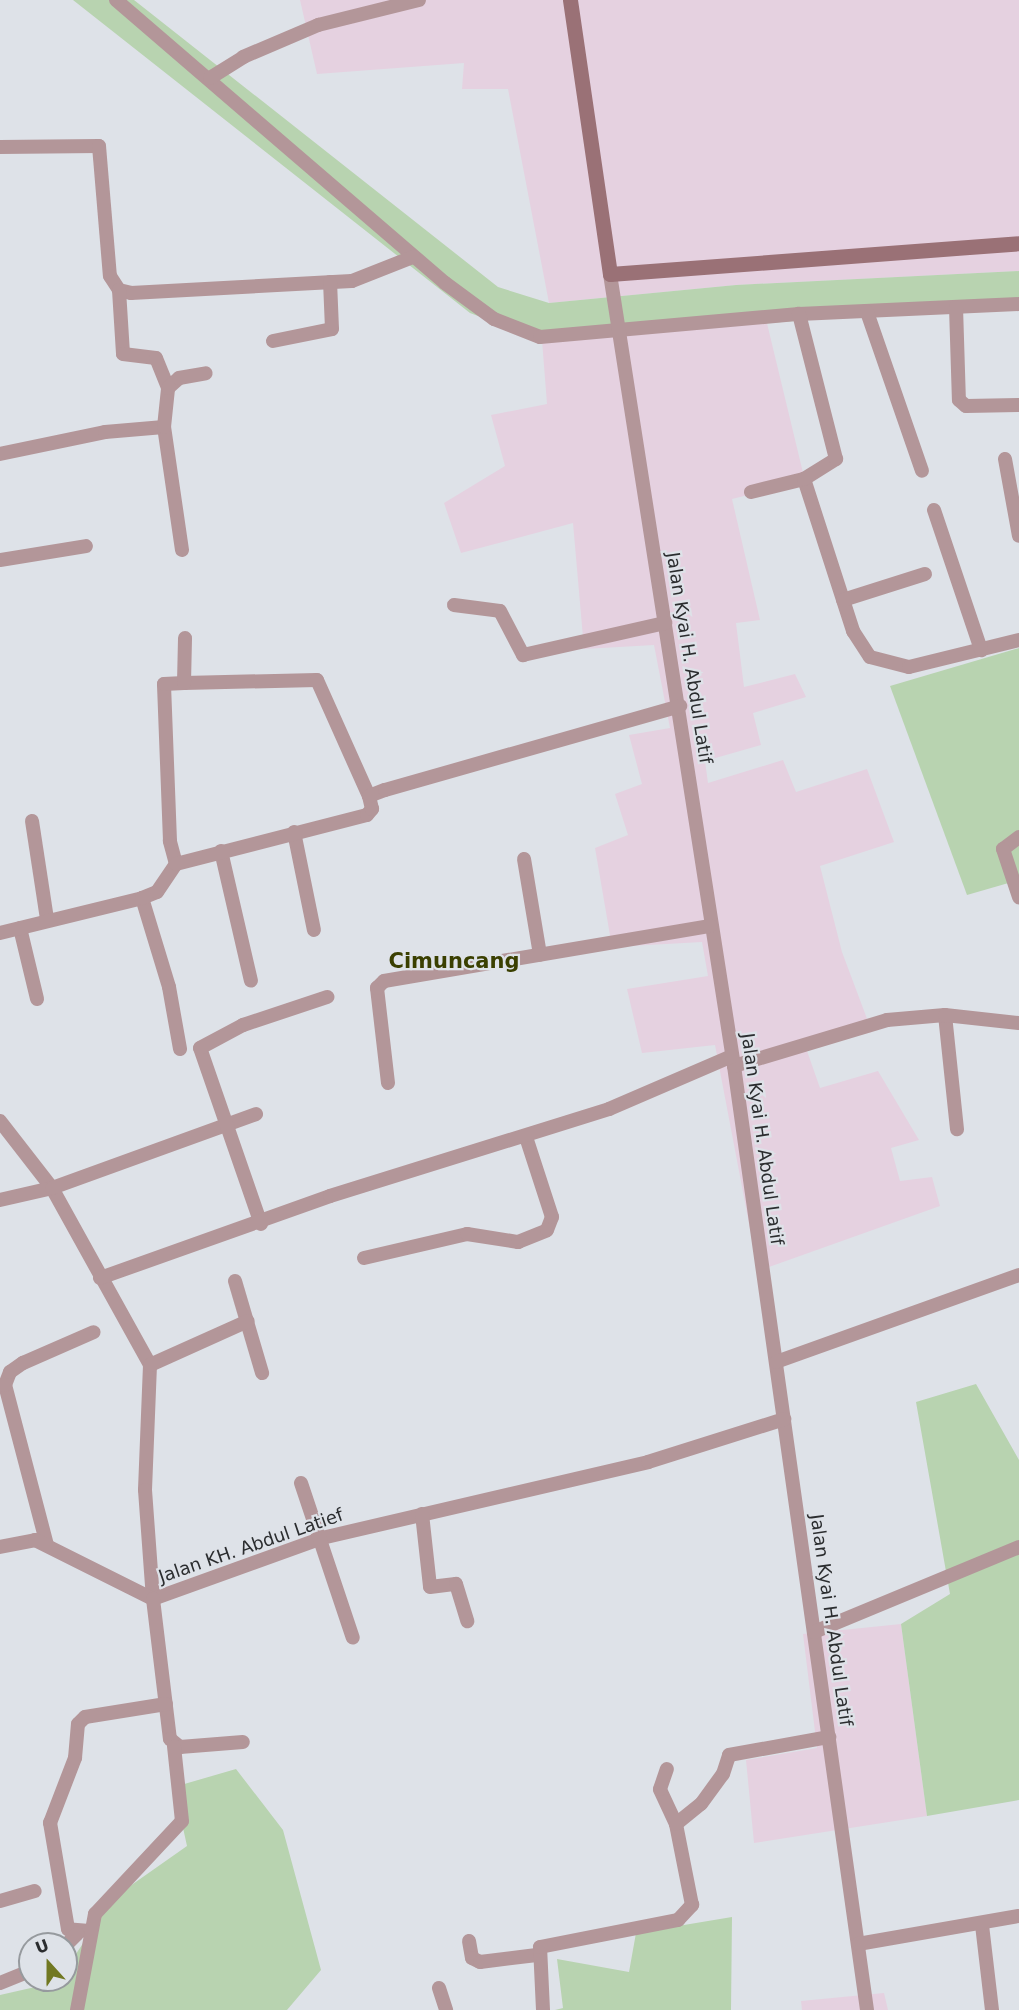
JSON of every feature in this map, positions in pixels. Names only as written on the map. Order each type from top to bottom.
[{"type":"street","points":[[116,0],[210,78],[413,257],[494,320],[540,337],[799,315],[1019,304]]},
{"type":"street","points":[[210,78],[243,57],[318,25],[419,0]]},
{"type":"street","points":[[570,0],[610,274],[1019,243]]},
{"type":"street","points":[[0,147],[99,146],[110,276],[119,290],[123,354],[156,358],[168,388],[164,427],[182,550]]},
{"type":"street","points":[[119,290],[191,292],[330,282],[372,275],[413,257]]},
{"type":"street","name":"Jalan Kyai H. Abdul Latif","points":[[610,274],[680,706],[710,926],[733,1061],[867,2010]]},
{"type":"street","points":[[273,341],[332,329],[330,282]]},
{"type":"street","points":[[956,307],[959,400],[966,406],[1019,405]]},
{"type":"street","points":[[867,312],[922,471]]},
{"type":"street","points":[[751,492],[804,479],[836,459],[799,315]]},
{"type":"street","points":[[168,388],[179,378],[206,372]]},
{"type":"street","points":[[0,454],[105,432],[164,427]]},
{"type":"street","points":[[1005,459],[1015,493],[1019,536]]},
{"type":"street","points":[[804,479],[862,651],[890,665],[909,667],[1019,640]]},
{"type":"street","points":[[934,510],[981,650]]},
{"type":"street","points":[[0,560],[86,546]]},
{"type":"street","points":[[843,600],[925,574]]},
{"type":"street","points":[[454,605],[500,611],[523,655],[665,623]]},
{"type":"street","points":[[184,683],[185,638]]},
{"type":"street","points":[[0,933],[47,919],[142,898],[157,892],[176,864],[367,815],[372,809],[369,796],[317,681],[164,684],[170,841],[176,864]]},
{"type":"street","points":[[369,796],[680,706]]},
{"type":"street","points":[[32,821],[47,919]]},
{"type":"street","points":[[294,832],[314,930]]},
{"type":"street","points":[[1019,837],[1003,849],[1019,897]]},
{"type":"street","points":[[221,851],[251,981]]},
{"type":"street","points":[[524,859],[540,955]]},
{"type":"street","points":[[142,898],[169,987],[180,1049]]},
{"type":"street","points":[[388,1083],[379,984],[710,926]]},
{"type":"street","points":[[20,928],[37,999]]},
{"type":"street","points":[[261,1224],[200,1053],[204,1042],[327,998]]},
{"type":"street","points":[[945,1015],[957,1129]]},
{"type":"street","points":[[100,1278],[261,1224],[330,1196],[526,1137],[609,1109],[733,1061],[861,1026],[945,1015],[1019,1023]]},
{"type":"street","points":[[0,1200],[52,1188],[256,1114]]},
{"type":"street","points":[[0,1121],[52,1188],[150,1365],[248,1321]]},
{"type":"street","points":[[364,1258],[467,1234],[518,1242],[547,1230],[552,1217],[526,1137]]},
{"type":"street","points":[[776,1362],[1019,1275]]},
{"type":"street","points":[[235,1281],[261,1373]]},
{"type":"street","points":[[47,1545],[5,1385],[10,1372],[23,1363],[94,1332]]},
{"type":"street","name":"Jalan KH. Abdul Latief","points":[[150,1365],[145,1490],[153,1599],[322,1538],[648,1462],[784,1419]]},
{"type":"street","points":[[301,1483],[322,1538],[353,1638]]},
{"type":"street","points":[[422,1514],[430,1587],[456,1584],[467,1621]]},
{"type":"street","points":[[0,1547],[27,1540],[47,1545],[153,1599],[182,1821],[95,1914],[78,1937]]},
{"type":"street","points":[[814,1632],[1019,1547]]},
{"type":"street","points":[[83,1933],[68,1929],[50,1816],[75,1758],[78,1724],[85,1717],[166,1704]]},
{"type":"street","points":[[676,1824],[701,1804],[723,1774],[729,1755],[829,1737]]},
{"type":"street","points":[[174,1746],[243,1742]]},
{"type":"street","points":[[469,1941],[472,1958],[480,1962],[537,1955],[549,1944],[687,1915],[692,1905],[676,1824],[660,1789],[667,1769]]},
{"type":"street","points":[[0,1901],[34,1891]]},
{"type":"street","points":[[858,1944],[982,1925],[1019,1916]]},
{"type":"street","points":[[982,1925],[992,2010]]},
{"type":"street","points":[[77,2010],[83,1933]]},
{"type":"street","points":[[537,1955],[543,2010]]},
{"type":"street","points":[[0,1983],[18,1976]]},
{"type":"street","points":[[439,1988],[446,2010]]},
{"type":"shaded area","points":[[300,0],[1019,0],[1019,271],[736,285],[549,303],[508,89],[462,89],[464,63],[317,74]]},
{"type":"shaded area","points":[[765,315],[805,481],[732,499],[760,620],[736,623],[744,687],[795,674],[806,697],[753,713],[761,745],[705,761],[708,783],[783,760],[796,792],[867,769],[894,842],[820,866],[842,952],[872,1032],[806,1048],[820,1088],[878,1071],[919,1140],[891,1148],[900,1181],[932,1177],[940,1206],[758,1271],[715,1045],[642,1053],[627,989],[708,976],[702,942],[612,947],[595,848],[628,835],[615,794],[642,784],[629,735],[670,728],[654,645],[584,649],[573,523],[461,553],[444,503],[505,466],[491,415],[547,404],[542,340]]},
{"type":"shaded area","points":[[901,1624],[927,1816],[754,1843],[746,1760],[817,1748],[803,1634]]},
{"type":"shaded area","points":[[884,1993],[888,2010],[802,2010],[801,2001]]},
{"type":"green space","points":[[73,0],[134,0],[498,287],[549,303],[736,285],[1019,271],[1019,304],[542,340],[470,313]]},
{"type":"green space","points":[[1019,648],[1019,880],[967,895],[890,686]]},
{"type":"green space","points":[[976,1384],[1019,1460],[1019,1800],[927,1816],[901,1624],[950,1594],[916,1402]]},
{"type":"green space","points":[[236,1769],[283,1830],[321,1970],[287,2010],[0,2010],[0,1995],[18,1991],[78,1992],[78,1951],[113,1898],[187,1846],[174,1787]]},
{"type":"green space","points":[[732,1917],[731,2010],[555,2010],[563,2008],[557,1959],[629,1972],[636,1933]]},
{"type":"district","name":"Cimuncang","points":[[454,961]]}]
